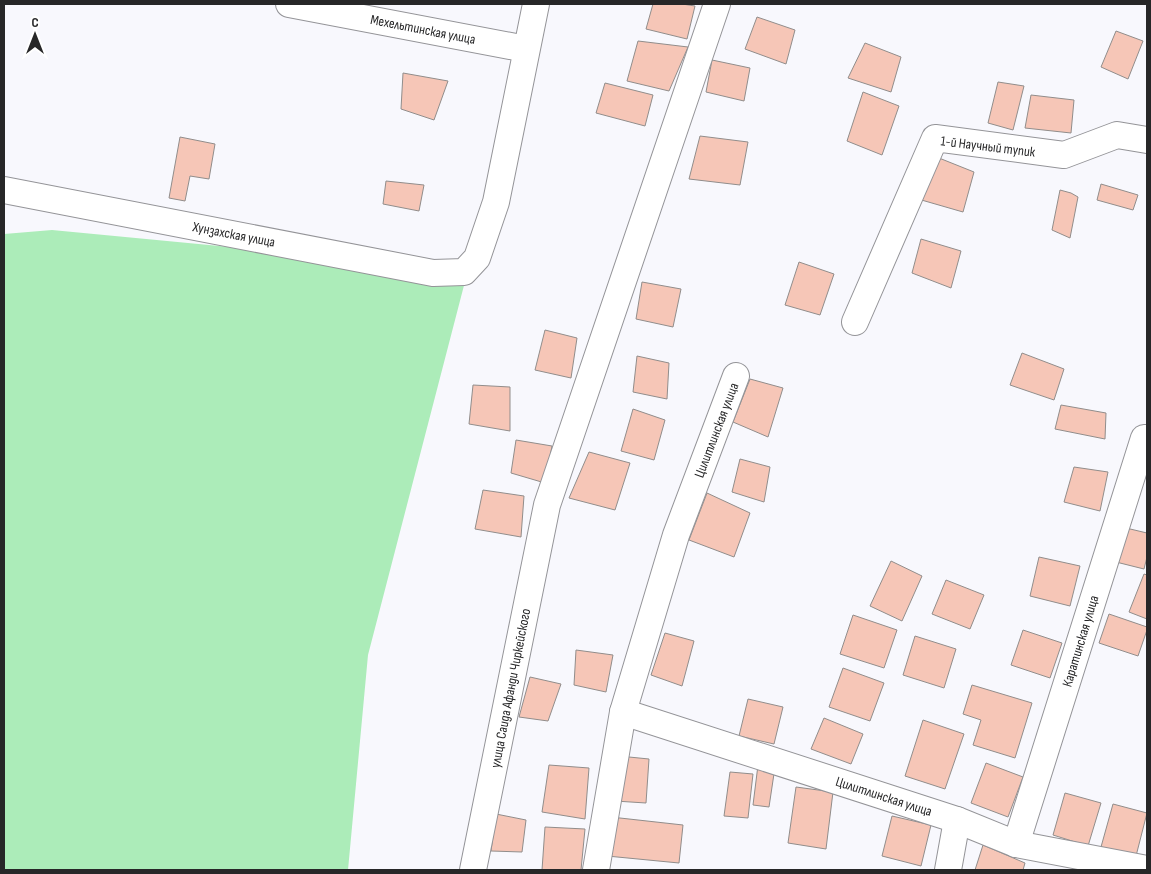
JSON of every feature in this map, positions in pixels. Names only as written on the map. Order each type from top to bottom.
[{"type":"street","name":"Мехельтинская улица","points":[[289,4],[526,49]]},
{"type":"street","points":[[526,49],[536,4]]},
{"type":"street","name":"улица Саида Афанди Чиркейского","points":[[473,870],[547,505],[717,4]]},
{"type":"street","name":"Хунзахская улица","points":[[4,190],[433,273],[464,272],[477,258],[496,202],[526,49]]},
{"type":"street","name":"1-й Научный тупик","points":[[855,322],[935,138],[1064,156],[1117,135],[1147,140]]},
{"type":"street","name":"Цилитлинская улица","points":[[596,870],[623,712],[676,535],[736,376]]},
{"type":"street","name":"Каратинская улица","points":[[1016,844],[1146,438]]},
{"type":"street","name":"Цилитлинская улица","points":[[623,712],[957,820],[1016,844],[1147,869]]},
{"type":"street","points":[[948,870],[957,820]]},
{"type":"green space","points":[[52,230],[468,270],[368,655],[348,870],[4,870],[4,234]]},
{"type":"building","points":[[653,4],[695,6],[687,39],[646,29]]},
{"type":"building","points":[[757,17],[795,30],[786,64],[745,49]]},
{"type":"building","points":[[1116,31],[1143,41],[1128,79],[1101,67]]},
{"type":"building","points":[[638,41],[688,47],[669,91],[627,81]]},
{"type":"building","points":[[865,43],[901,57],[891,92],[848,78]]},
{"type":"building","points":[[712,60],[750,68],[744,101],[706,92]]},
{"type":"building","points":[[403,73],[448,81],[434,120],[401,109]]},
{"type":"building","points":[[998,82],[1024,86],[1013,130],[988,123]]},
{"type":"building","points":[[605,83],[653,95],[645,126],[596,113]]},
{"type":"building","points":[[863,92],[899,106],[882,155],[847,141]]},
{"type":"building","points":[[1031,95],[1074,100],[1071,133],[1025,128]]},
{"type":"building","points":[[700,136],[748,142],[740,185],[689,179]]},
{"type":"building","points":[[180,137],[215,144],[209,179],[190,176],[185,201],[169,198]]},
{"type":"building","points":[[934,156],[974,172],[963,212],[918,199]]},
{"type":"building","points":[[386,181],[424,185],[419,211],[383,204]]},
{"type":"building","points":[[1101,184],[1138,195],[1133,210],[1097,200]]},
{"type":"building","points":[[1060,190],[1078,197],[1070,238],[1052,230]]},
{"type":"building","points":[[921,239],[961,251],[951,288],[912,273]]},
{"type":"building","points":[[799,262],[834,274],[820,315],[785,305]]},
{"type":"building","points":[[642,282],[681,289],[673,327],[636,319]]},
{"type":"building","points":[[545,330],[577,338],[571,378],[535,370]]},
{"type":"building","points":[[1022,353],[1064,369],[1054,400],[1010,385]]},
{"type":"building","points":[[637,356],[669,363],[667,399],[633,392]]},
{"type":"building","points":[[750,379],[783,388],[768,437],[733,422]]},
{"type":"building","points":[[473,385],[510,387],[510,431],[469,424]]},
{"type":"building","points":[[1061,405],[1106,413],[1105,439],[1055,429]]},
{"type":"building","points":[[633,409],[665,420],[654,460],[621,451]]},
{"type":"building","points":[[516,440],[552,446],[545,483],[511,473]]},
{"type":"building","points":[[589,452],[630,463],[615,510],[569,498]]},
{"type":"building","points":[[740,459],[770,467],[764,502],[732,492]]},
{"type":"building","points":[[1074,467],[1108,472],[1100,511],[1064,502]]},
{"type":"building","points":[[483,490],[524,496],[521,537],[475,529]]},
{"type":"building","points":[[707,493],[750,513],[734,557],[689,540]]},
{"type":"building","points":[[1126,528],[1147,533],[1147,557],[1144,569],[1116,562]]},
{"type":"building","points":[[1039,557],[1080,566],[1070,606],[1030,596]]},
{"type":"building","points":[[891,561],[922,576],[902,621],[870,606]]},
{"type":"building","points":[[1144,574],[1147,575],[1147,619],[1129,612]]},
{"type":"building","points":[[946,580],[984,595],[970,629],[932,614]]},
{"type":"building","points":[[1109,614],[1147,627],[1138,656],[1099,643]]},
{"type":"building","points":[[853,615],[897,630],[884,668],[840,654]]},
{"type":"building","points":[[1023,630],[1062,643],[1050,678],[1011,665]]},
{"type":"building","points":[[665,633],[694,641],[682,686],[651,675]]},
{"type":"building","points":[[915,636],[956,649],[944,688],[903,675]]},
{"type":"building","points":[[576,650],[613,655],[606,692],[574,685]]},
{"type":"building","points":[[843,668],[884,683],[870,721],[829,707]]},
{"type":"building","points":[[530,677],[561,684],[548,721],[519,717]]},
{"type":"building","points":[[972,685],[1032,703],[1015,758],[973,745],[981,720],[963,714]]},
{"type":"building","points":[[748,699],[783,707],[774,744],[739,736]]},
{"type":"building","points":[[824,718],[863,734],[851,764],[811,749]]},
{"type":"building","points":[[923,720],[964,734],[945,789],[905,776]]},
{"type":"building","points":[[619,756],[649,759],[646,803],[615,801]]},
{"type":"building","points":[[986,763],[1023,777],[1008,817],[971,803]]},
{"type":"building","points":[[549,765],[589,768],[585,819],[542,812]]},
{"type":"building","points":[[758,765],[775,767],[769,807],[753,805]]},
{"type":"building","points":[[730,772],[753,774],[748,818],[724,816]]},
{"type":"building","points":[[796,787],[833,792],[826,849],[788,843]]},
{"type":"building","points":[[1065,793],[1101,803],[1088,846],[1053,835]]},
{"type":"building","points":[[1113,804],[1147,813],[1136,856],[1101,847]]},
{"type":"building","points":[[496,814],[526,820],[522,852],[491,851]]},
{"type":"building","points":[[892,816],[931,825],[921,866],[882,856]]},
{"type":"building","points":[[611,817],[683,825],[679,863],[607,856]]},
{"type":"building","points":[[545,827],[585,829],[581,870],[542,870]]},
{"type":"building","points":[[983,845],[1025,863],[1023,870],[975,870]]}]
